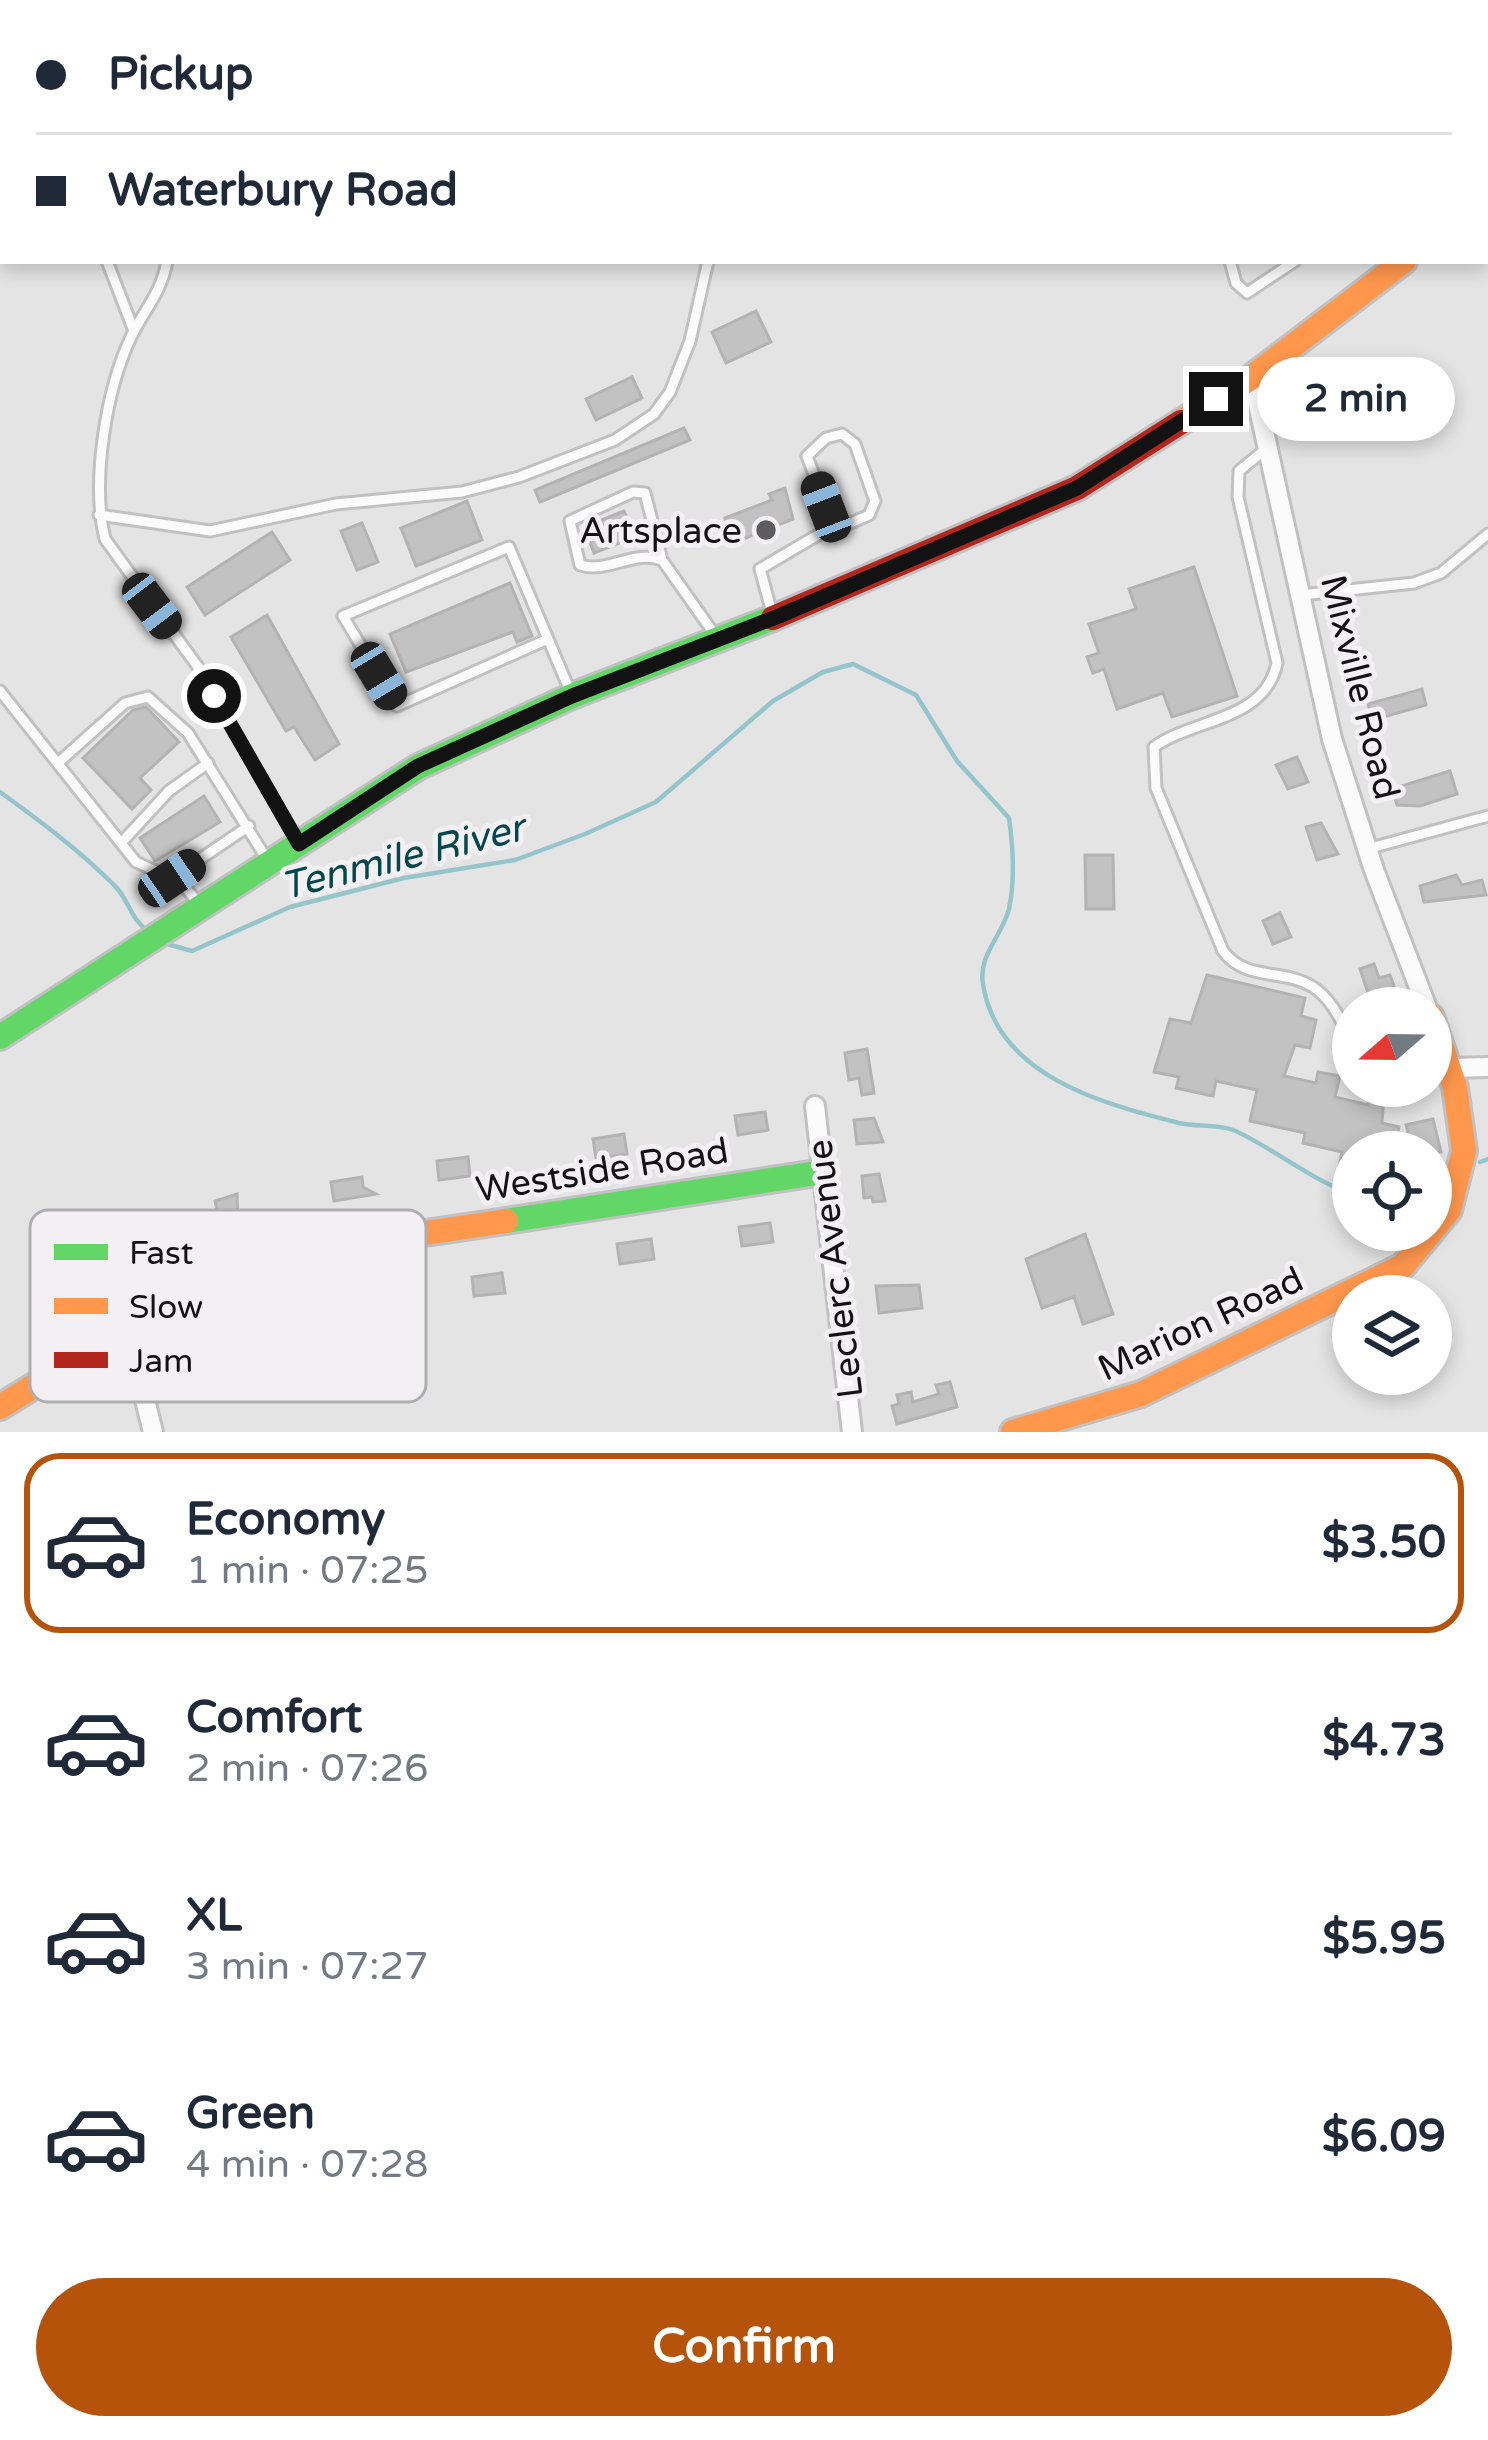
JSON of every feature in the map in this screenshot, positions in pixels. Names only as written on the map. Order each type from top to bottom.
[{"type":"main road","points":[[0,1037],[418,766],[572,696],[774,618],[1077,488],[1252,377],[1400,264]]},
{"type":"main road","name":"Marion Road","points":[[1013,1432],[1142,1394],[1403,1266],[1448,1226],[1467,1167],[1452,1103]]},
{"type":"main road","name":"Westside Road","points":[[426,1232],[823,1172]]},
{"type":"main road","name":"Westside Road","points":[[0,1407],[30,1389]]},
{"type":"street","name":"Mixville Road","points":[[1252,377],[1332,739],[1419,987]]},
{"type":"street","points":[[1452,1065],[1488,1067]]},
{"type":"street","name":"Leclerc Avenue","points":[[814,1106],[852,1432]]},
{"type":"street","points":[[146,1402],[153,1432]]},
{"type":"lane","points":[[108,264],[134,331]]},
{"type":"lane","points":[[166,264],[151,310],[134,331],[110,392],[99,515],[105,539],[198,667],[299,844]]},
{"type":"lane","points":[[99,515],[210,531],[336,504],[462,492],[519,477],[615,440],[654,414],[670,392],[690,341],[707,264]]},
{"type":"lane","points":[[1231,264],[1236,283],[1247,293],[1290,264]]},
{"type":"lane","points":[[774,618],[760,569],[869,515],[875,501],[855,444],[842,434],[826,438],[808,456],[832,526],[828,532]]},
{"type":"lane","points":[[1267,448],[1239,471],[1238,496],[1277,663],[1273,681],[1247,706],[1167,738],[1154,747],[1151,761],[1156,788],[1223,952],[1244,970],[1315,988],[1332,1006]]},
{"type":"lane","points":[[662,560],[640,557],[586,568],[572,548],[570,521],[602,504],[646,493],[662,560],[718,640]]},
{"type":"lane","points":[[1300,595],[1414,583],[1441,573],[1488,534]]},
{"type":"lane","points":[[548,640],[397,706],[343,616],[509,547],[572,696]]},
{"type":"lane","points":[[0,691],[149,872],[172,878],[191,914]]},
{"type":"lane","points":[[58,762],[125,703],[148,697],[188,733],[270,863]]},
{"type":"lane","points":[[122,842],[169,791],[208,763]]},
{"type":"lane","points":[[1367,849],[1488,816]]},
{"type":"lane","points":[[172,878],[249,826]]},
{"type":"building","points":[[756,311],[771,342],[726,363],[712,332]]},
{"type":"building","points":[[632,377],[642,398],[596,420],[586,399]]},
{"type":"building","points":[[684,428],[690,440],[540,502],[535,490]]},
{"type":"building","points":[[785,488],[793,519],[731,544],[725,518],[772,500],[769,494]]},
{"type":"building","points":[[467,501],[482,540],[416,566],[401,528]]},
{"type":"building","points":[[624,511],[635,537],[594,553],[584,527]]},
{"type":"building","points":[[362,523],[378,562],[357,570],[341,531]]},
{"type":"building","points":[[272,532],[290,560],[205,615],[187,587]]},
{"type":"building","points":[[1194,567],[1237,696],[1172,717],[1163,693],[1117,709],[1104,669],[1093,673],[1087,657],[1099,653],[1089,624],[1136,609],[1129,589]]},
{"type":"building","points":[[510,583],[532,636],[517,642],[513,632],[406,672],[390,634]]},
{"type":"building","points":[[267,615],[339,744],[315,760],[294,727],[286,731],[231,637]]},
{"type":"building","points":[[1422,689],[1426,705],[1373,720],[1368,704]]},
{"type":"building","points":[[146,707],[179,742],[140,778],[151,790],[132,809],[83,758],[133,710]]},
{"type":"building","points":[[1297,757],[1308,782],[1288,789],[1276,765]]},
{"type":"building","points":[[1450,771],[1457,794],[1420,806],[1397,805],[1392,789]]},
{"type":"building","points":[[204,796],[220,822],[155,861],[140,838]]},
{"type":"building","points":[[1321,823],[1338,854],[1317,860],[1306,827]]},
{"type":"building","points":[[1085,855],[1113,855],[1114,909],[1086,909]]},
{"type":"building","points":[[1456,875],[1462,885],[1482,880],[1486,895],[1424,902],[1420,886]]},
{"type":"building","points":[[1280,913],[1291,937],[1273,944],[1263,921]]},
{"type":"building","points":[[1374,964],[1379,978],[1390,975],[1394,987],[1366,987],[1360,969]]},
{"type":"building","points":[[1207,975],[1305,998],[1301,1016],[1316,1020],[1310,1048],[1295,1045],[1284,1076],[1316,1083],[1318,1072],[1332,1075],[1332,1107],[1383,1107],[1382,1123],[1399,1127],[1398,1131],[1332,1131],[1332,1150],[1303,1143],[1305,1133],[1250,1121],[1257,1090],[1216,1081],[1213,1096],[1176,1088],[1179,1077],[1154,1072],[1170,1019],[1191,1023]]},
{"type":"building","points":[[867,1049],[874,1093],[862,1095],[859,1078],[849,1080],[845,1053]]},
{"type":"building","points":[[765,1112],[768,1130],[738,1135],[735,1116]]},
{"type":"building","points":[[874,1118],[883,1142],[857,1144],[854,1120]]},
{"type":"building","points":[[1433,1119],[1436,1131],[1408,1131],[1406,1125]]},
{"type":"building","points":[[624,1134],[627,1154],[596,1158],[593,1139]]},
{"type":"building","points":[[468,1157],[470,1176],[439,1180],[437,1161]]},
{"type":"building","points":[[879,1174],[885,1201],[873,1202],[872,1197],[864,1198],[862,1176]]},
{"type":"building","points":[[362,1177],[363,1187],[376,1194],[334,1201],[331,1182]]},
{"type":"building","points":[[237,1194],[238,1210],[217,1210],[215,1201]]},
{"type":"building","points":[[770,1223],[773,1242],[742,1246],[739,1227]]},
{"type":"building","points":[[1085,1234],[1113,1314],[1083,1324],[1074,1297],[1042,1308],[1026,1259]]},
{"type":"building","points":[[651,1239],[654,1259],[620,1264],[617,1244]]},
{"type":"building","points":[[502,1273],[505,1293],[474,1296],[472,1277]]},
{"type":"building","points":[[919,1285],[922,1308],[879,1313],[876,1286]]},
{"type":"building","points":[[950,1382],[957,1407],[897,1424],[892,1406],[899,1404],[897,1395],[911,1392],[913,1402],[939,1394],[936,1385]]},
{"type":"waterway","name":"Tenmile River","points":[[167,944],[192,951],[290,907],[404,878],[515,860],[585,834],[656,802],[773,701],[823,672],[853,664],[916,695],[957,761],[1009,818],[1013,863],[1009,909],[982,974],[992,1016],[1009,1042],[1031,1063],[1087,1095],[1179,1123],[1233,1130],[1332,1186]]},
{"type":"waterway","name":"Tenmile River","points":[[0,792],[101,872],[148,931]]},
{"type":"waterway","name":"Tenmile River","points":[[1480,1162],[1488,1159]]},
{"type":"traffic: fast","points":[[0,1037],[418,767],[572,696],[773,618]]},
{"type":"traffic: fast","points":[[506,1221],[823,1172]]},
{"type":"traffic: slow","points":[[1181,422],[1252,377],[1400,264]]},
{"type":"traffic: slow","points":[[1013,1432],[1141,1394],[1403,1266],[1449,1210],[1464,1151],[1452,1078]]},
{"type":"traffic: slow","points":[[426,1233],[506,1221]]},
{"type":"traffic: slow","points":[[0,1407],[30,1388]]},
{"type":"traffic: jam","points":[[773,618],[1077,488],[1181,422]]},
{"type":"place","name":"Artsplace","points":[[766,530]]},
{"type":"route","points":[[214,696],[299,844],[418,766],[572,696],[779,616],[1077,488],[1216,399]]}]
